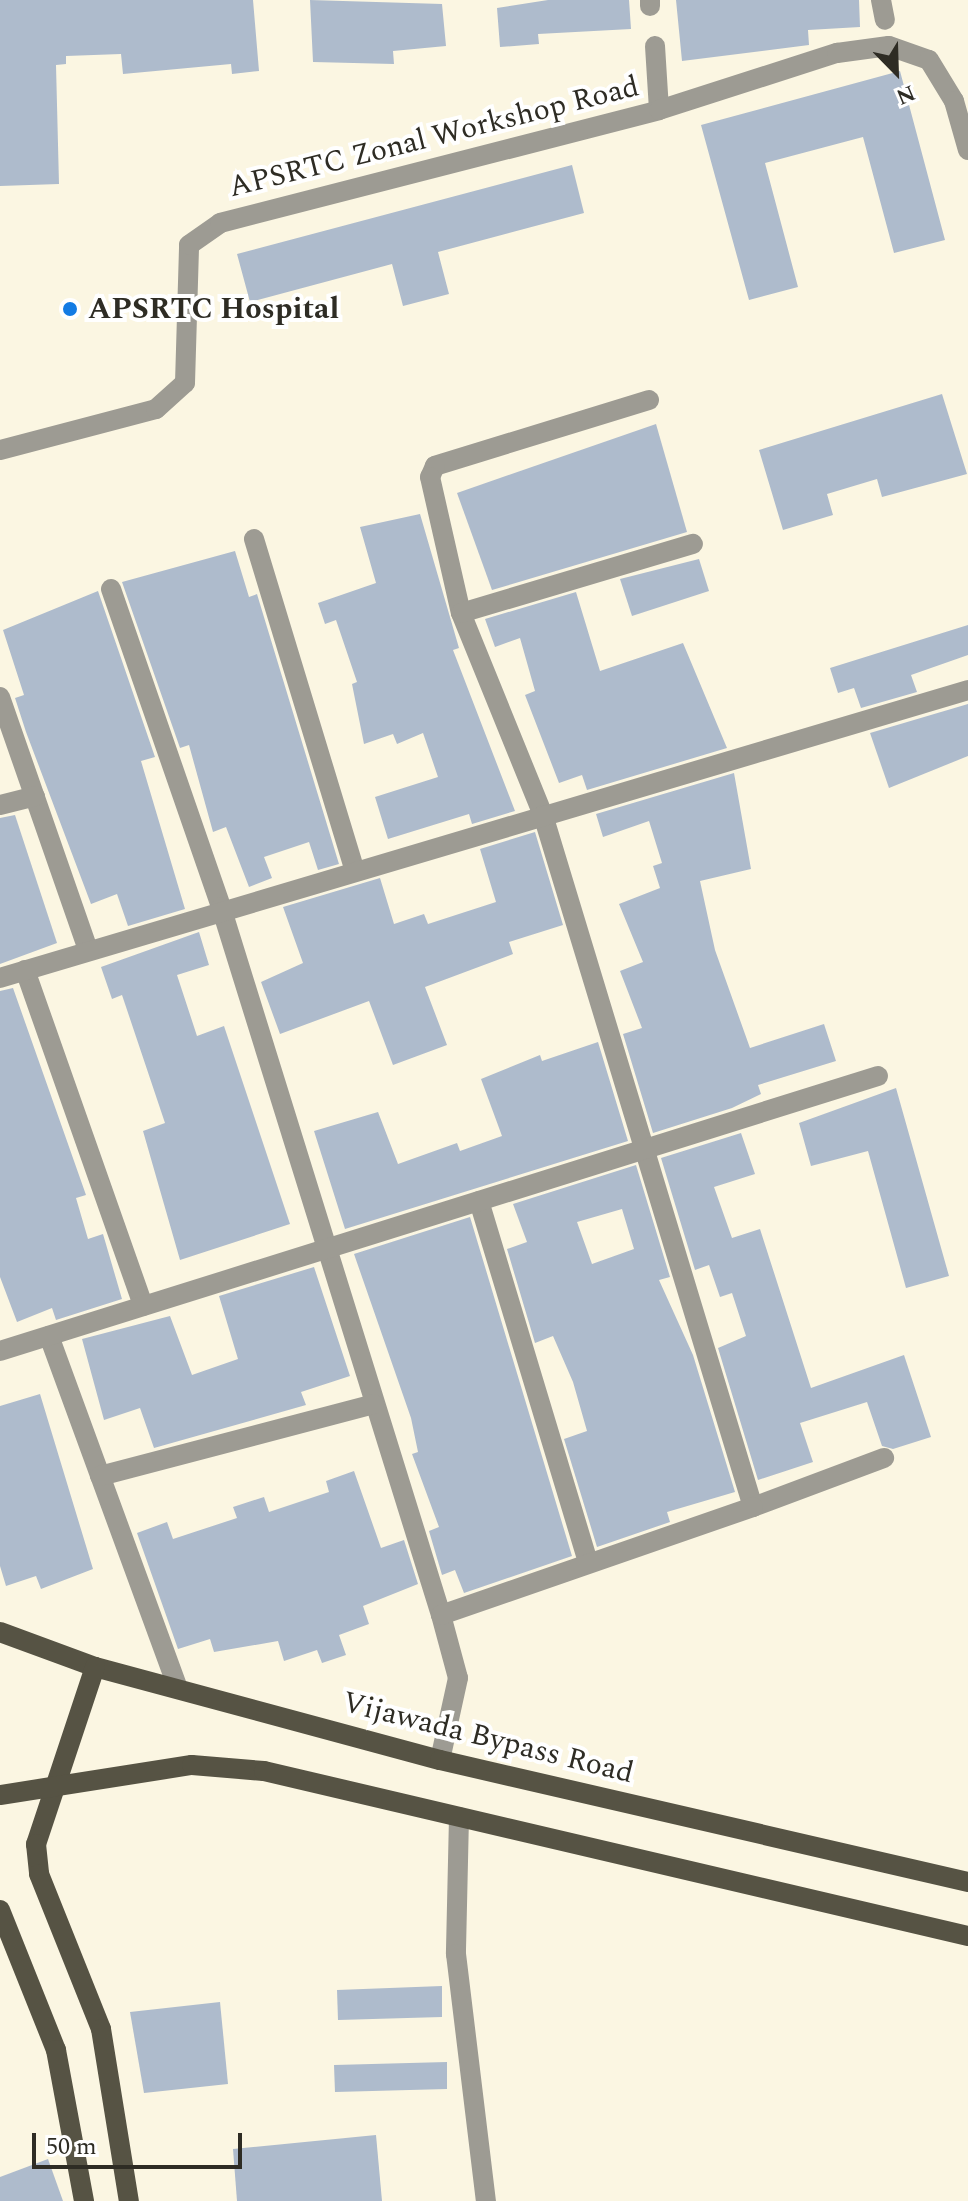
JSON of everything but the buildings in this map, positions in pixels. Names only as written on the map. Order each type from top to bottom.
[{"type":"main road","name":"Vijawada Bypass Road","points":[[0,1632],[95,1667],[440,1760],[968,1882]]},
{"type":"main road","points":[[95,1667],[51,1785],[36,1844],[39,1874],[101,2029],[129,2201]]},
{"type":"main road","points":[[0,1795],[192,1765],[264,1771],[968,1936]]},
{"type":"main road","points":[[0,1910],[56,2050],[84,2201]]},
{"type":"street","points":[[655,46],[659,110]]},
{"type":"street","name":"APSRTC Zonal Workshop Road","points":[[0,450],[156,409],[185,383],[189,245],[220,223],[659,110],[837,53],[889,46],[929,60],[954,101],[968,150]]},
{"type":"street","points":[[649,400],[435,466],[430,477],[461,613],[543,815],[753,1507]]},
{"type":"street","points":[[254,539],[354,868]]},
{"type":"street","points":[[461,613],[693,544]]},
{"type":"street","points":[[111,589],[221,907],[324,1250],[441,1615],[458,1678],[440,1760]]},
{"type":"street","points":[[0,978],[221,907],[968,690]]},
{"type":"street","points":[[0,697],[88,950]]},
{"type":"street","points":[[0,805],[35,796]]},
{"type":"street","points":[[25,970],[143,1306]]},
{"type":"street","points":[[0,1351],[878,1076]]},
{"type":"street","points":[[479,1201],[588,1563]]},
{"type":"street","points":[[49,1336],[178,1688]]},
{"type":"street","points":[[100,1476],[374,1404]]},
{"type":"street","points":[[441,1615],[753,1507],[884,1458]]},
{"type":"street","points":[[459,1817],[456,1954],[486,2201]]},
{"type":"place","name":"APSRTC Hospital","points":[[70,309]]}]
